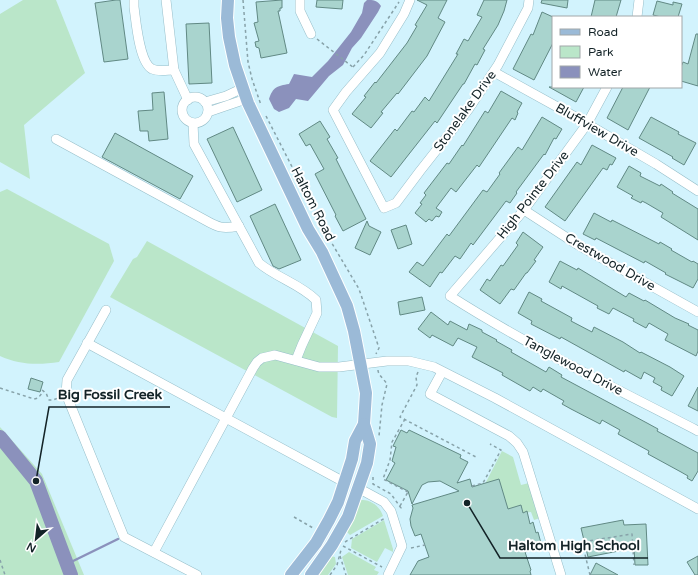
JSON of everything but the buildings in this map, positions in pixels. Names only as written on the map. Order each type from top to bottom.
[{"type":"main road","name":"Haltom Road","points":[[228,0],[227,18],[230,37],[235,65],[244,93],[304,222],[322,252],[347,306],[354,331],[366,394],[364,424],[370,444],[367,463],[348,517],[312,575]]},
{"type":"main road","name":"Haltom Road","points":[[291,575],[316,543],[338,502],[352,459],[355,441],[364,424]]},
{"type":"main road","points":[[344,482],[358,488]]},
{"type":"street","points":[[134,0],[141,54],[150,68],[158,71],[174,70]]},
{"type":"street","points":[[166,0],[174,70],[188,100]]},
{"type":"street","points":[[300,0],[300,11],[311,34]]},
{"type":"street","name":"Stonelake Drive","points":[[410,0],[404,14],[380,53],[346,92],[333,110],[384,208],[396,203],[468,110],[494,72],[528,8],[529,0]]},
{"type":"street","points":[[636,16],[639,0]]},
{"type":"street","name":"Bluffview Drive","points":[[494,72],[587,124],[698,190]]},
{"type":"street","name":"High Pointe Drive","points":[[450,296],[524,210],[587,124],[606,88]]},
{"type":"street","points":[[205,102],[244,93]]},
{"type":"street","points":[[208,112],[205,102],[200,98],[195,97],[183,104],[182,113],[187,121],[193,123],[202,122],[208,112],[244,93]]},
{"type":"street","points":[[193,123],[194,144],[259,263],[270,272],[308,292],[316,300],[317,313],[296,360]]},
{"type":"street","points":[[56,139],[206,220],[216,227],[227,228],[239,226]]},
{"type":"street","name":"Crestwood Drive","points":[[524,210],[578,245],[698,312]]},
{"type":"street","name":"Tanglewood Drive","points":[[450,296],[491,322],[520,338],[698,431]]},
{"type":"street","points":[[106,310],[67,380],[66,394],[124,536],[193,574]]},
{"type":"street","points":[[87,343],[344,482]]},
{"type":"street","points":[[154,552],[257,362],[262,358],[275,356],[296,360],[318,367],[339,367],[387,361],[408,361],[434,367],[495,398],[698,509]]},
{"type":"street","points":[[442,372],[430,394],[509,436],[518,443],[523,452],[561,575]]},
{"type":"street","points":[[358,488],[384,502],[392,513],[402,546],[389,573]]},
{"type":"path","points":[[242,0],[248,62],[252,79],[263,110]]},
{"type":"path","points":[[322,43],[353,67],[364,55],[400,0]]},
{"type":"path","points":[[265,114],[327,235],[359,289],[372,324],[377,343]]},
{"type":"path","points":[[419,364],[416,377],[417,385],[400,416],[476,457]]},
{"type":"path","points":[[378,372],[387,384],[382,404],[378,440]]},
{"type":"path","points":[[0,388],[34,399],[38,398],[43,390],[49,400],[53,400],[66,394]]},
{"type":"path","points":[[330,575],[337,565],[342,545],[401,508],[400,506],[408,492],[383,479],[390,460],[392,442],[405,419]]},
{"type":"path","points":[[472,486],[483,483],[501,450],[490,444]]},
{"type":"path","points":[[373,475],[373,484],[391,494],[400,506]]},
{"type":"path","points":[[294,517],[317,531]]},
{"type":"path","points":[[590,575],[582,542],[632,534],[634,565]]},
{"type":"path","points":[[342,545],[389,573]]},
{"type":"path","points":[[411,548],[425,545]]},
{"type":"path","points":[[340,556],[346,575]]},
{"type":"path","points":[[0,560],[5,575]]},
{"type":"green space","points":[[23,0],[56,0],[85,73],[24,125],[30,179],[0,162],[0,14]]},
{"type":"green space","points":[[7,189],[109,244],[114,261],[59,362],[29,364],[0,356],[0,192]]},
{"type":"green space","points":[[147,241],[338,346],[337,418],[332,417],[110,297],[133,259],[137,257]]},
{"type":"green space","points":[[0,427],[42,474],[84,575],[0,575]]},
{"type":"green space","points":[[502,451],[513,457],[521,485],[529,483],[540,518],[534,520],[531,512],[523,513],[521,505],[508,509],[499,480],[485,484]]},
{"type":"green space","points":[[361,500],[375,504],[383,516],[350,535],[345,530]]},
{"type":"green space","points":[[384,520],[393,552],[385,548],[377,562],[351,548],[352,539]]},
{"type":"green space","points":[[349,552],[376,567],[374,570],[379,572],[377,575],[348,575],[342,557]]},
{"type":"green space","points":[[330,556],[335,557],[336,564],[328,575],[316,575]]},
{"type":"water","points":[[367,0],[375,1],[381,6],[361,38],[352,48],[343,65],[329,76],[308,101],[296,99],[289,108],[279,112],[274,109],[269,99],[272,92],[278,86],[289,84],[294,74],[312,77],[328,61],[351,32],[362,13],[364,3]]},
{"type":"waterway","points":[[0,437],[36,481],[71,575]]},
{"type":"waterway","points":[[67,564],[118,539]]},
{"type":"place","name":"Big Fossil Creek","points":[[36,481]]},
{"type":"place","name":"Haltom High School","points":[[467,503]]}]
